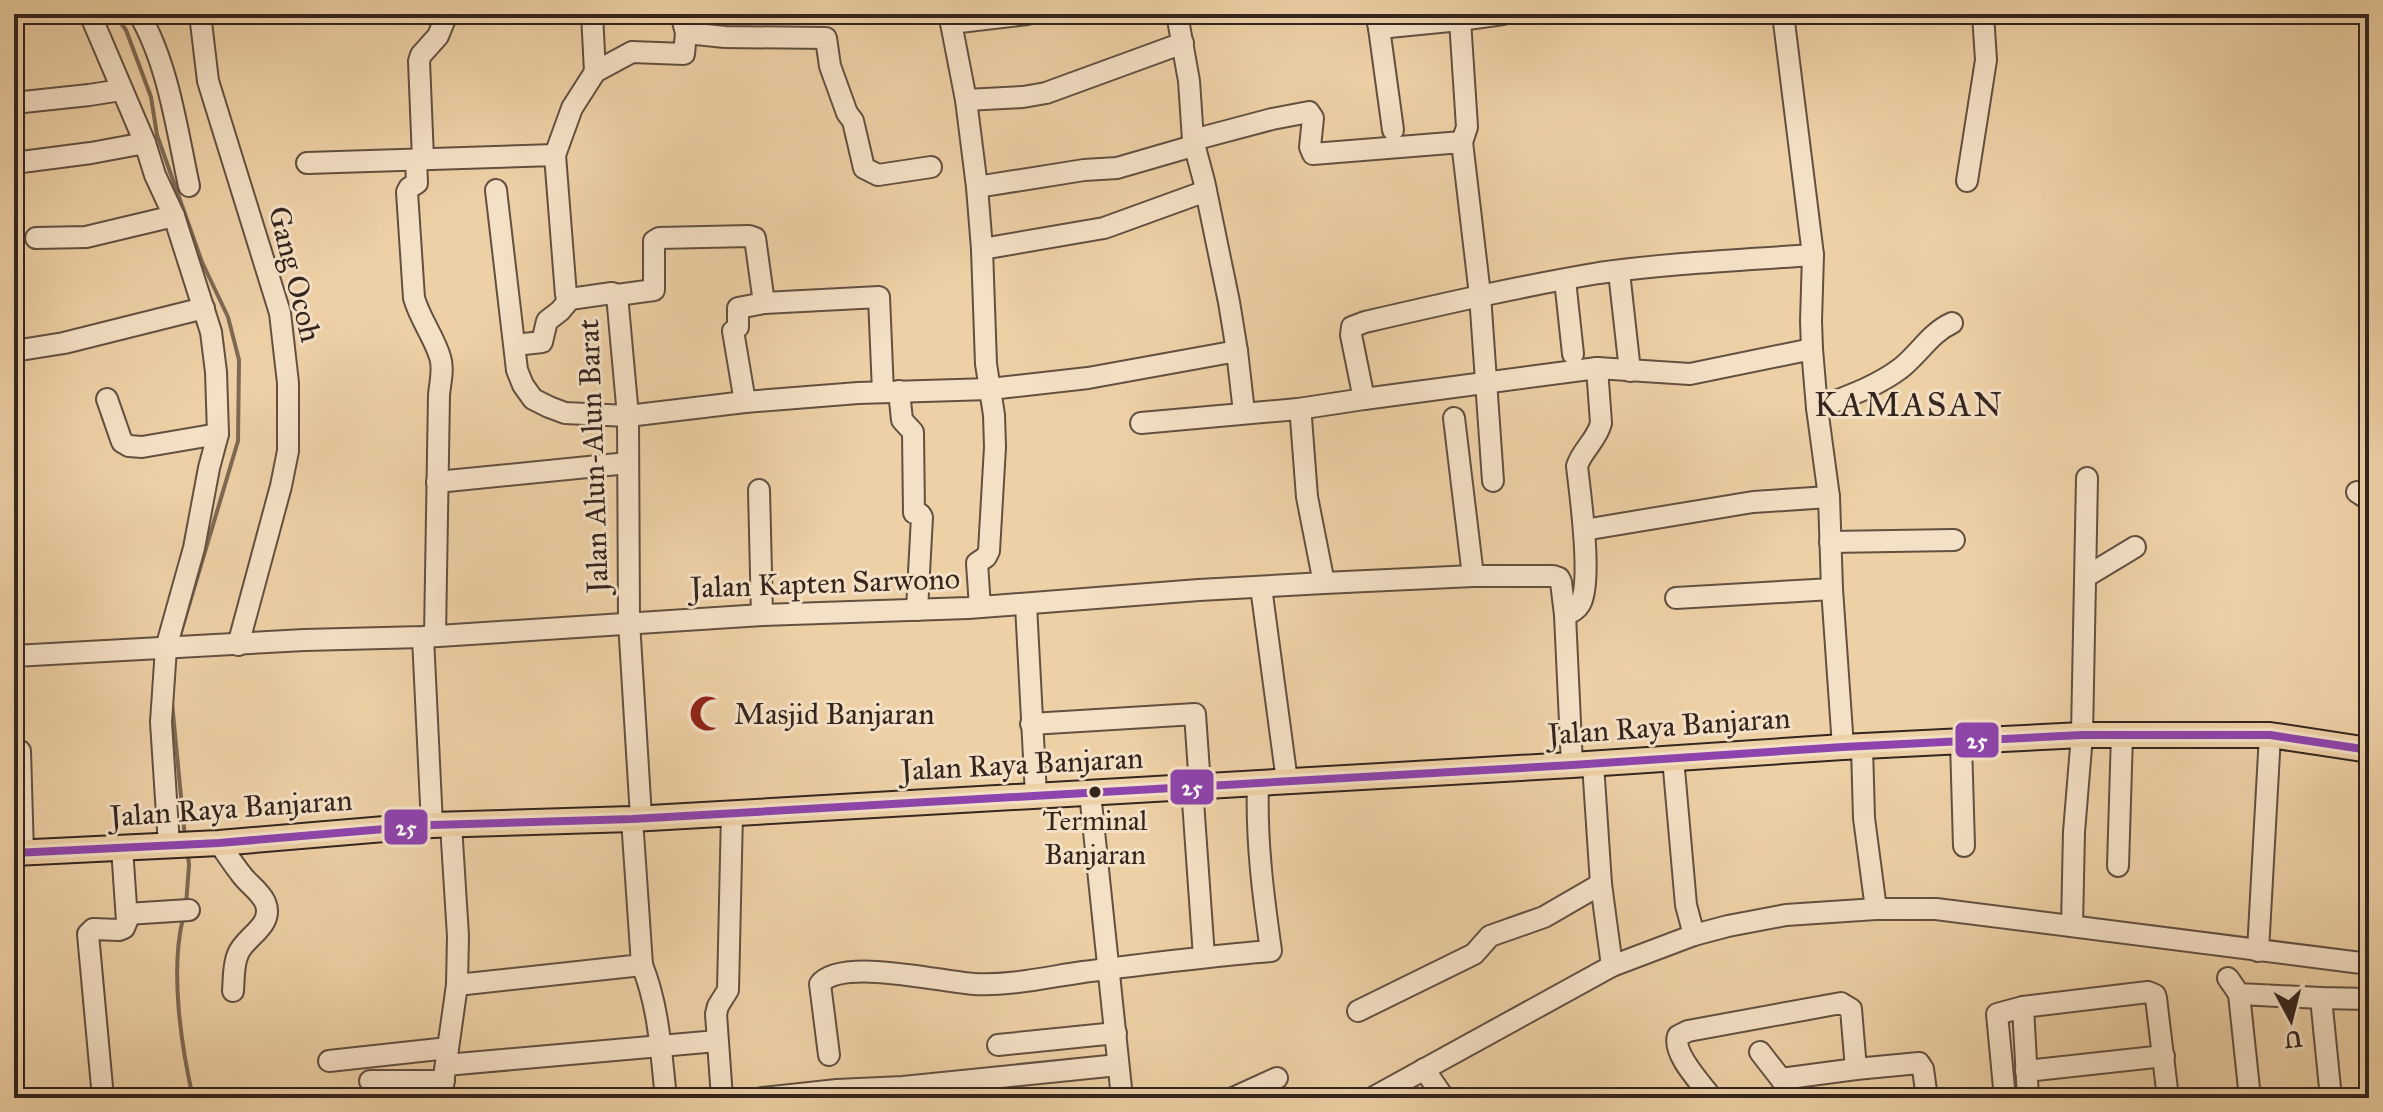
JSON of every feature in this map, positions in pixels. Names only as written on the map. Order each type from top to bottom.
[{"type":"main road","name":"Jalan Raya Banjaran","points":[[18,853],[212,843],[442,825],[732,813],[2082,735],[2270,735],[2369,750]]},
{"type":"street","points":[[90,14],[174,216],[211,332],[216,372],[218,434],[161,722],[173,845]]},
{"type":"street","points":[[139,14],[161,65],[189,186]]},
{"type":"street","name":"Gang Ocoh","points":[[200,14],[208,81],[280,313],[288,383],[288,451],[238,645]]},
{"type":"street","points":[[445,1073],[457,985],[458,936],[442,825],[429,636],[442,368],[441,357],[414,298],[407,192],[417,183],[420,159],[419,61],[438,36],[447,14]]},
{"type":"street","points":[[592,14],[595,72]]},
{"type":"street","points":[[980,607],[977,563],[989,551],[995,447],[986,364],[977,187],[966,100],[951,19],[1027,14]]},
{"type":"street","points":[[1177,14],[1189,81],[1193,143],[1206,191],[1237,351],[1244,412]]},
{"type":"street","points":[[1393,130],[1377,21],[1460,20],[1503,14]]},
{"type":"street","points":[[1783,14],[1813,255],[1812,349],[1829,497],[1832,589],[1876,909]]},
{"type":"street","points":[[1967,181],[1986,60],[1983,14]]},
{"type":"street","points":[[1460,20],[1467,127],[1462,142],[1480,295],[1493,481]]},
{"type":"street","points":[[307,163],[555,155],[572,108],[595,72],[632,52],[684,54],[683,24],[725,37],[826,38],[830,66],[847,113],[853,121],[864,168],[878,175],[931,167]]},
{"type":"street","points":[[966,100],[1046,93],[1183,43]]},
{"type":"street","points":[[14,103],[121,90]]},
{"type":"street","points":[[977,187],[1084,170],[1124,167],[1272,119],[1309,112],[1313,118],[1310,147],[1313,154],[1462,142]]},
{"type":"street","points":[[14,163],[145,143]]},
{"type":"street","name":"Jalan Alun-Alun Barat","points":[[555,155],[566,295],[570,299],[612,293],[617,295],[628,416],[629,622],[642,965],[650,984],[661,1045],[666,1098]]},
{"type":"street","points":[[496,190],[517,370],[533,399],[565,413],[628,416],[745,402],[990,389],[1126,374],[1237,351]]},
{"type":"street","points":[[982,249],[1104,228],[1206,191]]},
{"type":"street","points":[[36,238],[86,237],[174,216]]},
{"type":"street","points":[[617,295],[654,290],[655,239],[749,236],[757,240],[764,303]]},
{"type":"street","points":[[1364,399],[1351,335],[1352,327],[1365,322],[1480,295],[1565,280],[1671,265],[1813,255]]},
{"type":"street","points":[[1619,272],[1630,371]]},
{"type":"street","points":[[1565,280],[1573,354]]},
{"type":"street","points":[[745,402],[733,331],[738,327],[737,309],[764,303],[879,297],[884,360],[891,392],[902,420],[913,434],[914,513],[922,517],[917,610]]},
{"type":"street","points":[[515,345],[542,342],[547,321],[570,299]]},
{"type":"street","points":[[14,351],[64,343],[204,308]]},
{"type":"street","points":[[1817,408],[1877,385],[1903,366],[1931,336],[1952,323]]},
{"type":"street","points":[[1141,423],[1298,409],[1597,368],[1690,374],[1812,349]]},
{"type":"street","points":[[1597,368],[1601,423],[1577,466],[1584,530],[1584,595],[1570,612],[1582,765],[1606,970]]},
{"type":"street","points":[[107,399],[122,442],[129,446],[142,447],[218,434]]},
{"type":"street","points":[[1298,409],[1307,497],[1324,583]]},
{"type":"street","points":[[1454,418],[1467,577]]},
{"type":"street","points":[[437,482],[628,463]]},
{"type":"street","points":[[2072,926],[2074,832],[2082,735],[2087,478]]},
{"type":"street","points":[[759,490],[762,615]]},
{"type":"street","points":[[1584,530],[1753,502],[1829,497]]},
{"type":"street","points":[[1830,542],[1954,540]]},
{"type":"street","points":[[2087,576],[2135,547]]},
{"type":"street","name":"Jalan Kapten Sarwono","points":[[14,656],[429,636],[762,615],[1026,605],[1199,590],[1467,577],[1556,577],[1561,582],[1570,612]]},
{"type":"street","points":[[1261,587],[1287,781]]},
{"type":"street","points":[[1676,598],[1832,589]]},
{"type":"street","points":[[1026,605],[1036,795]]},
{"type":"street","points":[[1031,724],[1195,714],[1204,957]]},
{"type":"street","points":[[2118,866],[2122,735]]},
{"type":"street","points":[[2258,951],[2270,735]]},
{"type":"street","points":[[1961,742],[1964,846]]},
{"type":"street","points":[[18,853],[20,751]]},
{"type":"street","points":[[1673,758],[1686,905],[1694,935]]},
{"type":"street","points":[[829,1055],[820,984],[835,974],[912,975],[975,984],[1271,951],[1260,872],[1258,783]]},
{"type":"street","points":[[1090,793],[1122,1098]]},
{"type":"street","points":[[722,1098],[716,1010],[728,990],[732,813]]},
{"type":"street","points":[[212,843],[257,890],[266,908],[265,921],[241,947],[236,958],[233,991]]},
{"type":"street","points":[[103,1098],[88,934],[93,929],[124,928],[127,914],[122,848]]},
{"type":"street","points":[[1358,1011],[1474,954],[1490,936],[1544,917],[1595,888]]},
{"type":"street","points":[[1372,1098],[1606,970],[1694,935],[1786,915],[1936,909],[2369,964]]},
{"type":"street","points":[[127,914],[189,910]]},
{"type":"street","points":[[457,985],[642,965]]},
{"type":"street","points":[[2250,1098],[2233,986],[2321,998],[2369,999]]},
{"type":"street","points":[[2005,1098],[1997,1014],[2023,1007],[2148,992],[2156,998],[2168,1098]]},
{"type":"street","points":[[2321,998],[2331,1098]]},
{"type":"street","points":[[1712,1098],[1676,1046],[1678,1036],[1688,1031],[1841,1003],[1851,1009],[1856,1069]]},
{"type":"street","points":[[2023,1007],[2028,1098]]},
{"type":"street","points":[[998,1045],[1116,1033]]},
{"type":"street","points":[[370,1081],[661,1045],[717,1041]]},
{"type":"street","points":[[1760,1052],[1795,1098]]},
{"type":"street","points":[[2026,1071],[2164,1056]]},
{"type":"street","points":[[329,1061],[445,1073]]},
{"type":"street","points":[[1781,1079],[1919,1063],[1923,1069],[1927,1098]]},
{"type":"street","points":[[775,1097],[837,1094],[1118,1065]]},
{"type":"street","points":[[1424,1069],[1444,1098]]},
{"type":"street","points":[[1233,1098],[1277,1078]]},
{"type":"waterway","points":[[114,14],[126,30],[151,97],[157,135],[202,262],[228,317],[239,360],[238,441],[179,639]]},
{"type":"waterway","points":[[172,703],[185,838]]},
{"type":"waterway","points":[[186,905],[188,854]]},
{"type":"waterway","points":[[183,918],[177,984],[181,1032],[193,1098]]},
{"type":"transit line","name":"25","points":[[14,853],[219,843],[432,825],[632,819],[2082,735],[2270,735],[2369,750]]},
{"type":"place","name":"Masjid Banjaran","points":[[708,714]]},
{"type":"place","name":"Terminal Banjaran","points":[[1095,792]]},
{"type":"district","name":"KAMASAN","points":[[1909,404]]}]
